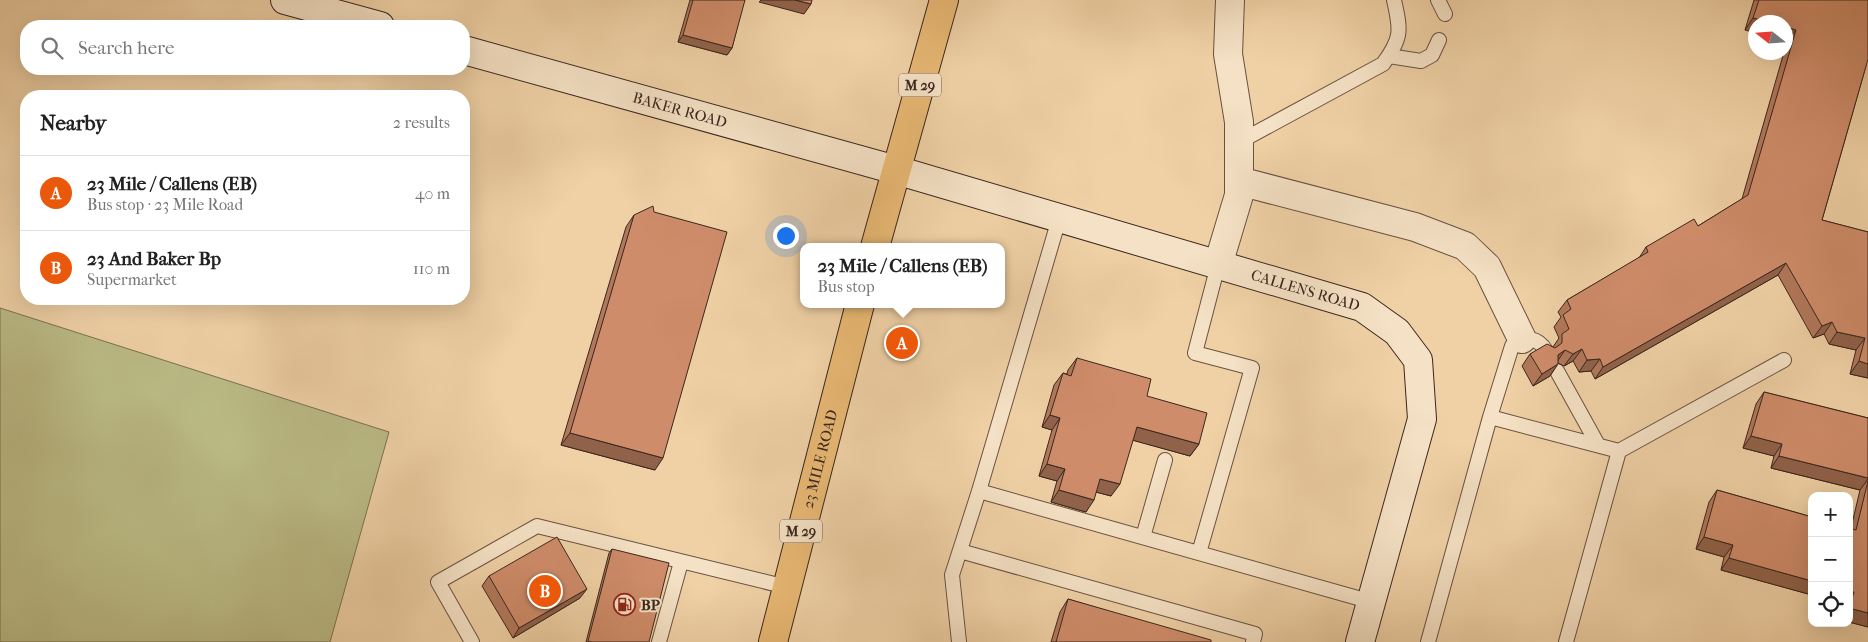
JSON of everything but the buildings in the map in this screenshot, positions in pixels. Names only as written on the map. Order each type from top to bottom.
[{"type":"main road","name":"M 29","points":[[876,243],[944,0]]},
{"type":"main road","name":"23 MILE ROAD","points":[[773,642],[859,308]]},
{"type":"street","points":[[285,0],[358,20]]},
{"type":"street","points":[[1218,265],[1239,195],[1239,122],[1228,54],[1230,0]]},
{"type":"street","name":"BAKER ROAD","points":[[470,52],[896,170]]},
{"type":"street","name":"CALLENS ROAD","points":[[896,170],[1362,308],[1397,332],[1418,360],[1422,419],[1360,642]]},
{"type":"street","points":[[1239,181],[1415,227],[1465,246],[1487,266],[1522,339]]},
{"type":"lane","points":[[1239,142],[1383,64],[1395,48],[1399,29],[1394,0]]},
{"type":"lane","points":[[1438,0],[1445,14]]},
{"type":"lane","points":[[1389,56],[1421,60],[1432,55],[1439,40]]},
{"type":"lane","points":[[959,642],[952,575],[980,491],[1059,218]]},
{"type":"lane","points":[[1199,553],[1252,368],[1195,353],[1218,265]]},
{"type":"lane","points":[[1428,642],[1490,417],[1512,346],[1522,339],[1537,341],[1543,344],[1546,351]]},
{"type":"lane","points":[[1490,417],[1619,451],[1784,360]]},
{"type":"lane","points":[[1557,371],[1598,445]]},
{"type":"lane","points":[[1566,642],[1619,451]]},
{"type":"lane","points":[[1143,537],[1165,460]]},
{"type":"lane","points":[[980,491],[1372,602]]},
{"type":"lane","points":[[472,642],[438,582],[538,526],[787,587]]},
{"type":"lane","points":[[960,551],[1255,634],[1253,642]]},
{"type":"lane","points":[[659,642],[680,562]]},
{"type":"green space","points":[[0,308],[389,432],[330,642],[0,642]]},
{"type":"place","name":"23 Mile / Callens (EB)","points":[[902,343]]},
{"type":"place","name":"23 And Baker Bp","points":[[545,591]]},
{"type":"place","name":"BP","points":[[625,605]]}]
